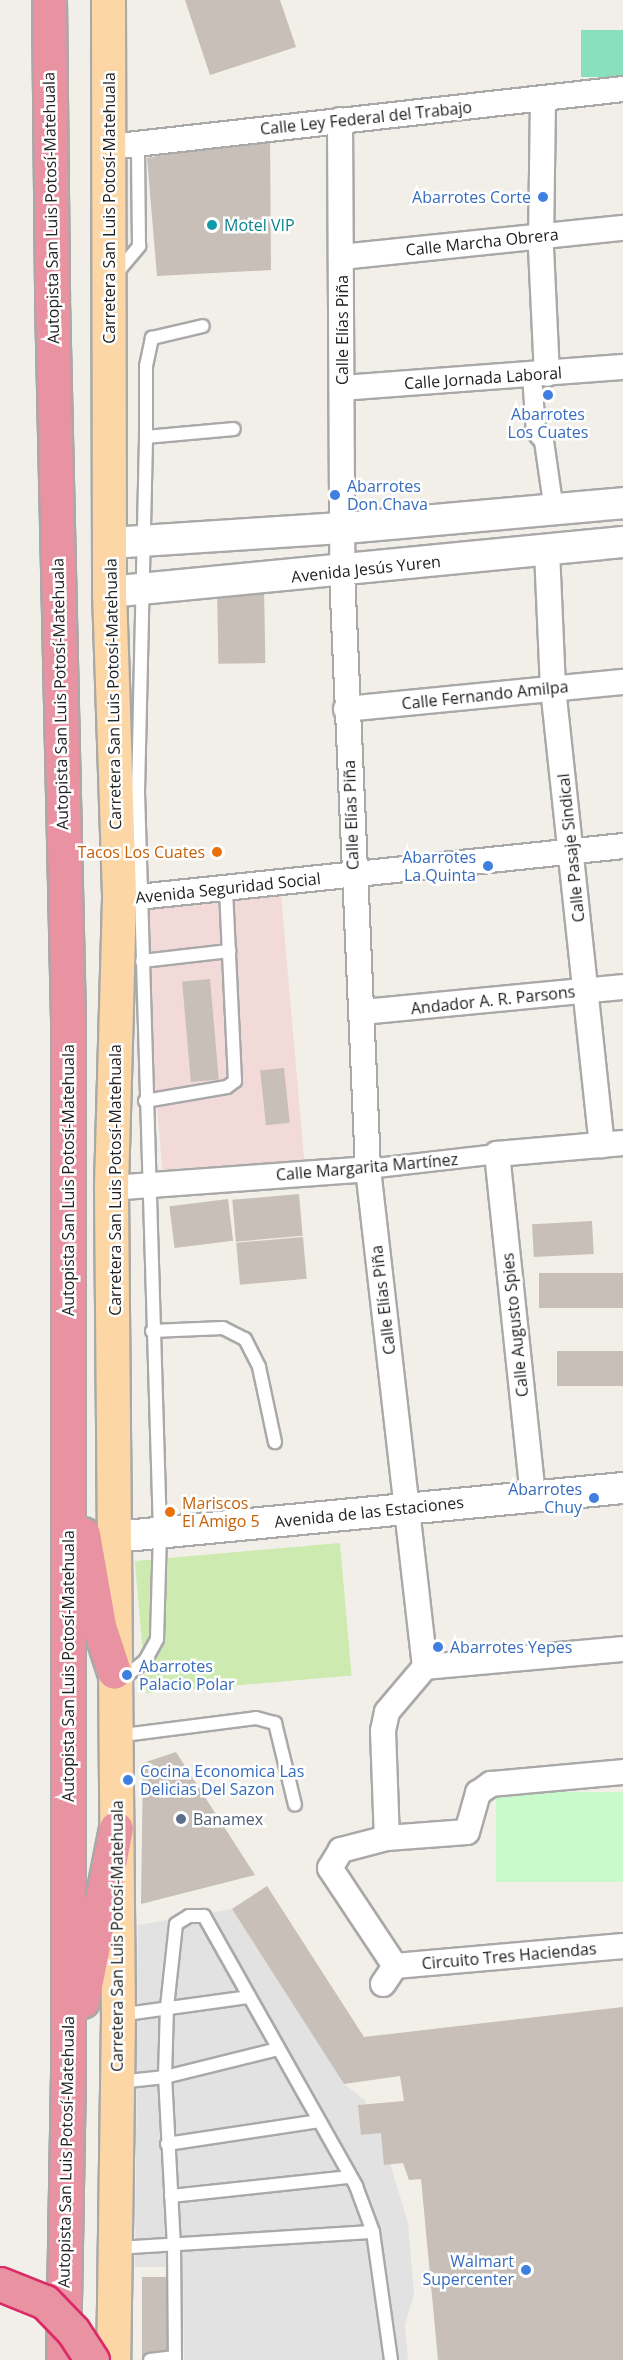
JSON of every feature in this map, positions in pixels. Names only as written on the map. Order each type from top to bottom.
[{"type":"highway","name":"Autopista San Luis Potosí-Matehuala","points":[[50,0],[52,299],[68,1018],[68,2073],[63,2360]]},
{"type":"highway","points":[[68,1443],[99,1626],[114,1679]]},
{"type":"highway","points":[[68,2073],[116,1828]]},
{"type":"highway","points":[[0,2284],[45,2302],[73,2331],[92,2360]]},
{"type":"main road","name":"Carretera San Luis Potosí-Matehuala","points":[[106,6],[124,145],[110,280],[109,592],[114,753],[130,899],[111,1188],[118,2016],[113,2360]]},
{"type":"main road","points":[[114,753],[138,792]]},
{"type":"street","name":"Calle Ley Federal del Trabajo","points":[[124,145],[543,100],[623,89]]},
{"type":"street","points":[[543,100],[540,374],[536,432],[544,441],[554,510]]},
{"type":"street","name":"Calle Elías Piña","points":[[340,120],[345,528],[342,573],[353,874],[363,1012],[368,1169],[407,1508]]},
{"type":"street","name":"Calle Marcha Obrera","points":[[341,257],[623,228]]},
{"type":"street","name":"Calle Jornada Laboral","points":[[342,388],[623,366]]},
{"type":"street","points":[[110,543],[345,528],[623,503]]},
{"type":"street","name":"Avenida Jesús Yuren","points":[[109,592],[342,573],[623,542]]},
{"type":"street","name":"Calle Pasaje Sindical","points":[[547,551],[553,688],[585,991],[613,1144]]},
{"type":"street","name":"Calle Fernando Amilpa","points":[[346,709],[623,682]]},
{"type":"street","name":"Avenida Seguridad Social","points":[[130,899],[623,846]]},
{"type":"street","name":"Andador A. R. Parsons","points":[[363,1012],[623,987]]},
{"type":"street","name":"Calle Margarita Martínez","points":[[111,1188],[368,1169],[497,1154],[613,1144]]},
{"type":"street","name":"Calle Augusto Spies","points":[[497,1154],[533,1496]]},
{"type":"street","name":"Avenida de las Estaciones","points":[[115,1537],[623,1488]]},
{"type":"street","points":[[407,1508],[425,1667]]},
{"type":"street","points":[[623,1649],[425,1667],[387,1712],[383,1731],[387,1838],[467,1832],[478,1792],[491,1784],[623,1772]]},
{"type":"street","name":"Circuito Tres Haciendas","points":[[387,1838],[340,1850],[330,1869],[389,1975],[623,1946]]},
{"type":"lane","points":[[114,1679],[145,1661],[157,1639],[160,1533],[147,1187],[142,961],[130,899],[138,792],[144,590],[142,541],[146,366],[152,338],[203,326]]},
{"type":"lane","points":[[146,437],[234,429]]},
{"type":"lane","points":[[145,1101],[227,1087],[235,1082],[226,888]]},
{"type":"lane","points":[[142,961],[229,951]]},
{"type":"lane","points":[[152,1331],[223,1328],[245,1339],[259,1366],[275,1442]]},
{"type":"lane","points":[[115,1737],[256,1718],[275,1723],[295,1805]]},
{"type":"lane","points":[[150,2360],[175,2359],[174,2247],[165,2077],[167,2007],[176,1924],[189,1916],[204,1916],[350,2177],[373,2232],[391,2360]]},
{"type":"lane","points":[[118,2016],[167,2007],[248,1997]]},
{"type":"lane","points":[[118,2082],[165,2077],[278,2049]]},
{"type":"lane","points":[[167,2144],[319,2121]]},
{"type":"lane","points":[[171,2196],[350,2177]]},
{"type":"lane","points":[[113,2248],[174,2247],[373,2232]]},
{"type":"shaded area","points":[[281,895],[305,1165],[163,1177],[140,907]]},
{"type":"shaded area","points":[[232,1909],[344,2084],[366,2101],[361,2135],[381,2133],[408,2223],[414,2294],[405,2325],[408,2360],[184,2360],[183,2267],[135,2267],[138,1925]]},
{"type":"green space","points":[[581,30],[623,30],[623,77],[581,77]]},
{"type":"green space","points":[[340,1543],[352,1675],[146,1693],[135,1561]]},
{"type":"green space","points":[[496,1792],[623,1792],[623,1882],[496,1882]]},
{"type":"building","points":[[185,0],[280,0],[296,47],[210,75]]},
{"type":"building","name":"Motel VIP","points":[[270,136],[271,270],[157,276],[147,158]]},
{"type":"building","points":[[264,585],[265,663],[218,664],[217,586]]},
{"type":"building","points":[[210,979],[219,1080],[191,1082],[182,981]]},
{"type":"building","points":[[284,1068],[290,1123],[266,1125],[260,1071]]},
{"type":"building","points":[[299,1194],[303,1236],[236,1242],[232,1200]]},
{"type":"building","points":[[228,1199],[233,1241],[175,1248],[169,1206]]},
{"type":"building","points":[[592,1221],[594,1254],[534,1257],[532,1224]]},
{"type":"building","points":[[303,1237],[307,1279],[240,1285],[236,1243]]},
{"type":"building","points":[[539,1273],[623,1273],[623,1308],[539,1308]]},
{"type":"building","points":[[557,1351],[623,1351],[623,1386],[557,1386]]},
{"type":"building","name":"Banamex","points":[[176,1752],[255,1875],[141,1904],[143,1763]]},
{"type":"building","name":"Walmart Supercenter","points":[[267,1886],[364,2037],[623,2007],[623,2360],[438,2360],[421,2179],[409,2180],[403,2163],[384,2165],[381,2133],[361,2135],[358,2105],[404,2101],[400,2076],[344,2084],[232,1909]]},
{"type":"building","points":[[142,2277],[181,2277],[181,2360],[142,2360]]},
{"type":"place","name":"Abarrotes Corte","points":[[543,197]]},
{"type":"place","name":"Motel VIP","points":[[212,225]]},
{"type":"place","name":"Abarrotes Los Cuates","points":[[548,395]]},
{"type":"place","name":"Abarrotes Don Chava","points":[[335,495]]},
{"type":"place","name":"Tacos Los Cuates","points":[[217,852]]},
{"type":"place","name":"Abarrotes La Quinta","points":[[488,866]]},
{"type":"place","name":"Abarrotes Chuy","points":[[594,1498]]},
{"type":"place","name":"Mariscos El Amigo 5","points":[[170,1512]]},
{"type":"place","name":"Abarrotes Yepes","points":[[438,1647]]},
{"type":"place","name":"Abarrotes Palacio Polar","points":[[127,1675]]},
{"type":"place","name":"Cocina Economica Las Delicias Del Sazon","points":[[128,1780]]},
{"type":"place","name":"Banamex","points":[[181,1819]]},
{"type":"place","name":"Walmart Supercenter","points":[[526,2270]]}]
